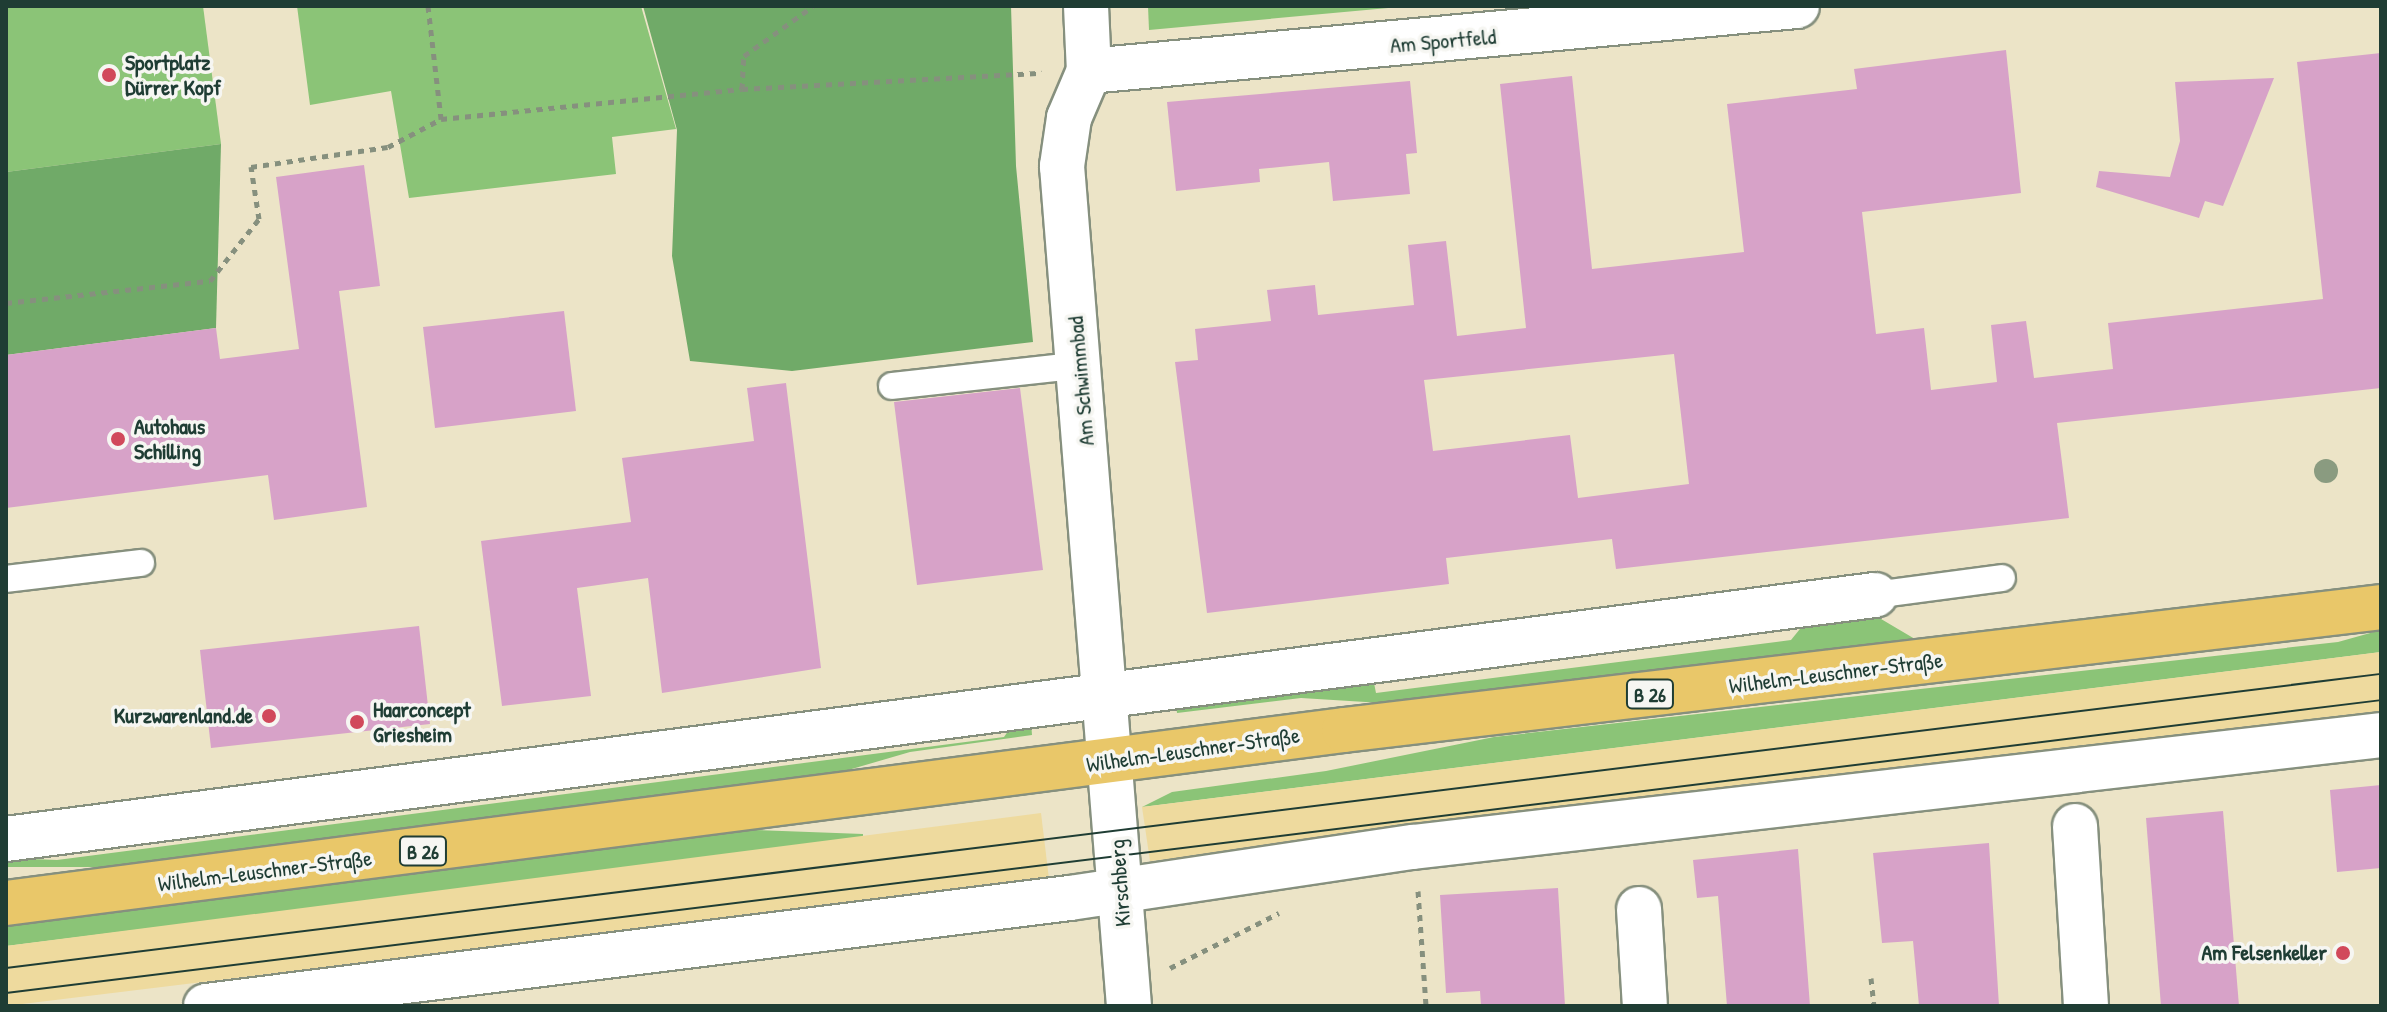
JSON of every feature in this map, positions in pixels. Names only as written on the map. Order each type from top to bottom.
[{"type":"main road","name":"Wilhelm-Leuschner-Straße","points":[[6,903],[1111,760],[2381,607]]},
{"type":"street","name":"Am Schwimmbad","points":[[1086,6],[1089,71],[1069,118],[1062,166],[1081,365],[1111,760]]},
{"type":"street","name":"Am Sportfeld","points":[[1089,71],[1797,6]]},
{"type":"street","points":[[6,839],[1106,691],[1875,595]]},
{"type":"street","points":[[206,1006],[1120,891],[1413,847],[2381,735]]},
{"type":"street","name":"Kirschberg","points":[[1111,760],[1128,997]]},
{"type":"street","points":[[2075,826],[2086,1006]]},
{"type":"street","points":[[1639,909],[1645,1006]]},
{"type":"lane","points":[[892,386],[1081,365]]},
{"type":"lane","points":[[6,579],[141,563]]},
{"type":"lane","points":[[1875,595],[2002,578]]},
{"type":"path","points":[[428,6],[441,119]]},
{"type":"path","points":[[742,89],[744,56],[813,6]]},
{"type":"path","points":[[6,303],[210,281],[259,219],[251,167],[388,147],[441,119],[742,89],[1089,71]]},
{"type":"path","points":[[1419,902],[1426,1006]]},
{"type":"path","points":[[1128,997],[1285,911]]},
{"type":"path","points":[[1871,978],[1874,1006]]},
{"type":"green space","name":"Sportplatz Dürrer Kopf","points":[[6,6],[203,6],[221,144],[6,172]]},
{"type":"green space","points":[[297,6],[641,6],[676,129],[612,137],[616,174],[409,198],[391,91],[310,105]]},
{"type":"green space","points":[[643,6],[1011,6],[1016,166],[1033,342],[792,371],[690,361],[672,256],[677,130]]},
{"type":"green space","points":[[1148,6],[1410,6],[1149,30]]},
{"type":"green space","points":[[221,144],[216,328],[6,355],[6,172]]},
{"type":"green space","points":[[1876,616],[1920,642],[1398,704],[1301,698],[1177,713],[1176,703],[1373,678],[1376,693],[1791,640],[1804,624]]},
{"type":"green space","points":[[2381,630],[2381,652],[1142,807],[1172,792],[1326,771],[1494,737],[2338,642]]},
{"type":"green space","points":[[1031,722],[1032,735],[910,752],[838,773],[103,867],[6,867],[6,858],[57,860],[1004,737],[1013,724]]},
{"type":"green space","points":[[756,830],[863,834],[863,840],[6,946],[6,923]]},
{"type":"sand","points":[[2381,652],[2381,720],[1150,861],[1142,807]]},
{"type":"sand","points":[[1041,813],[1049,879],[6,1006],[6,946]]},
{"type":"building","points":[[2006,50],[2021,193],[1862,212],[1876,334],[1924,328],[1931,390],[1997,382],[1991,325],[2026,321],[2034,378],[2113,369],[2108,323],[2323,299],[2297,62],[2381,53],[2381,388],[2057,423],[2069,518],[1616,569],[1612,539],[1446,558],[1449,584],[1207,613],[1175,362],[1198,360],[1195,329],[1271,321],[1267,290],[1315,285],[1318,315],[1414,305],[1408,245],[1446,241],[1457,336],[1526,328],[1500,84],[1572,76],[1592,269],[1744,252],[1727,104],[1857,89],[1854,69]],"holes":[[[1674,354],[1689,484],[1578,498],[1570,435],[1433,451],[1424,380]]]},
{"type":"building","points":[[2274,78],[2223,206],[2205,201],[2199,218],[2096,187],[2099,171],[2170,177],[2180,141],[2175,82]]},
{"type":"building","points":[[1410,81],[1417,153],[1406,154],[1410,194],[1333,201],[1329,162],[1259,169],[1260,182],[1176,191],[1167,102]]},
{"type":"building","points":[[364,165],[380,286],[339,291],[367,507],[274,520],[268,475],[6,508],[6,355],[216,328],[220,359],[299,349],[276,177]]},
{"type":"building","points":[[564,311],[576,411],[435,428],[423,327]]},
{"type":"building","points":[[786,383],[821,668],[662,693],[648,578],[577,588],[591,696],[502,706],[481,541],[631,522],[622,458],[754,441],[747,388]]},
{"type":"building","points":[[1020,388],[1043,570],[917,585],[894,402]]},
{"type":"building","points":[[419,626],[430,724],[211,748],[200,650]]},
{"type":"building","points":[[2381,785],[2381,868],[2337,872],[2330,790]]},
{"type":"building","points":[[2223,811],[2239,1006],[2161,1006],[2146,818]]},
{"type":"building","points":[[1989,843],[1999,1006],[1919,1006],[1913,941],[1882,943],[1873,853]]},
{"type":"building","points":[[1798,849],[1810,1006],[1727,1006],[1718,896],[1697,898],[1693,860]]},
{"type":"building","points":[[1558,888],[1565,1006],[1481,1006],[1480,991],[1446,993],[1440,895]]},
{"type":"tram line","points":[[6,968],[2381,674]]},
{"type":"tram line","points":[[6,993],[2381,700]]},
{"type":"place","name":"Sportplatz Dürrer Kopf","points":[[109,75]]},
{"type":"place","name":"Autohaus Schilling","points":[[118,439]]},
{"type":"place","name":"Kurzwarenland.de","points":[[269,716]]},
{"type":"place","name":"Haarconcept Griesheim","points":[[357,722]]},
{"type":"place","name":"Am Felsenkeller","points":[[2343,953]]}]
